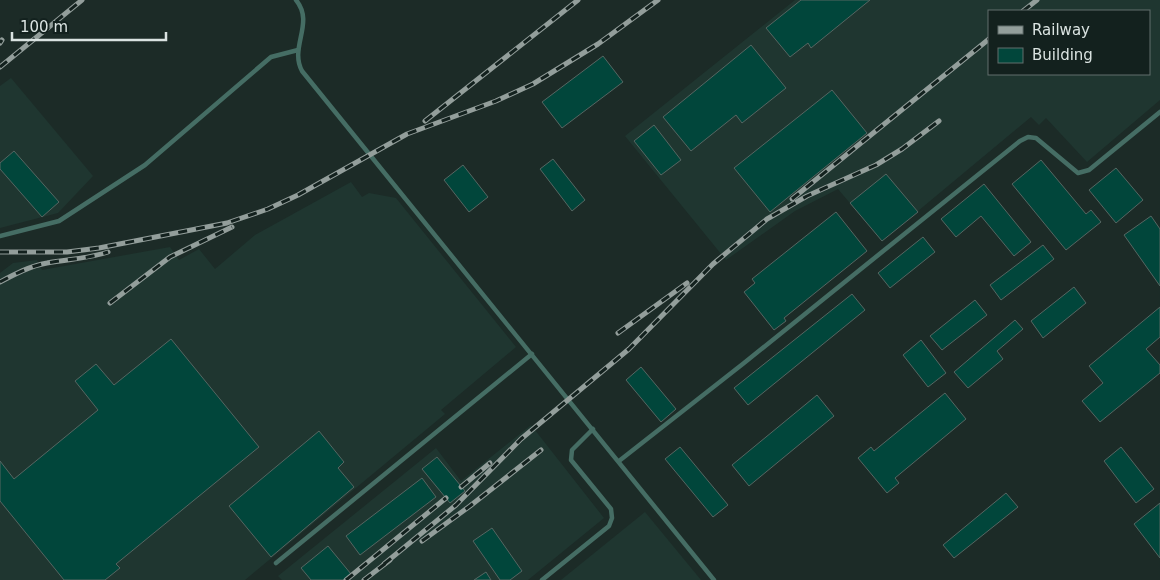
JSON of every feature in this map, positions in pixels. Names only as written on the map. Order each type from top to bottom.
[{"type":"lane","points":[[296,0],[303,12],[304,22],[298,50],[302,70],[594,429],[714,580]]},
{"type":"lane","points":[[0,236],[59,221],[144,165],[271,57],[298,50]]},
{"type":"lane","points":[[619,460],[759,351],[1020,141],[1028,137],[1036,138],[1078,172],[1089,170],[1160,112]]},
{"type":"lane","points":[[276,563],[532,354]]},
{"type":"lane","points":[[542,580],[609,526],[612,518],[611,509],[571,460],[572,450],[594,429]]},
{"type":"shaded area","points":[[795,0],[1160,0],[1160,100],[1087,162],[1046,118],[1039,125],[1031,117],[882,241],[838,189],[795,211],[726,260],[625,136]]},
{"type":"shaded area","points":[[11,78],[93,176],[58,213],[0,228],[0,86]]},
{"type":"shaded area","points":[[351,182],[362,197],[369,193],[396,198],[516,347],[441,410],[445,414],[245,580],[0,580],[0,273],[13,263],[37,260],[42,270],[170,247],[179,260],[199,249],[215,269],[255,235]]},
{"type":"shaded area","points":[[531,425],[604,518],[528,580],[282,580],[278,576],[436,448],[461,481]]},
{"type":"shaded area","points":[[645,512],[701,580],[561,580]]},
{"type":"building","points":[[801,0],[870,0],[811,48],[808,43],[790,57],[766,28]]},
{"type":"building","points":[[751,45],[786,88],[742,123],[736,115],[691,151],[663,117]]},
{"type":"building","points":[[603,56],[623,82],[562,128],[542,102]]},
{"type":"building","points":[[832,90],[867,133],[770,212],[734,168]]},
{"type":"building","points":[[654,125],[681,160],[661,175],[634,141]]},
{"type":"building","points":[[14,151],[59,202],[42,217],[0,169],[0,163]]},
{"type":"building","points":[[553,159],[585,200],[572,211],[540,169]]},
{"type":"building","points":[[1041,160],[1086,214],[1091,210],[1101,222],[1066,250],[1012,184]]},
{"type":"building","points":[[463,165],[488,197],[469,212],[444,180]]},
{"type":"building","points":[[1116,168],[1143,200],[1116,223],[1089,190]]},
{"type":"building","points":[[886,174],[918,212],[882,241],[850,203]]},
{"type":"building","points":[[984,184],[1031,242],[1014,256],[981,216],[956,237],[941,219]]},
{"type":"building","points":[[836,212],[867,251],[784,318],[786,321],[774,330],[744,292],[755,283],[752,279]]},
{"type":"building","points":[[1151,216],[1160,229],[1160,286],[1124,235]]},
{"type":"building","points":[[923,237],[935,252],[890,288],[878,273]]},
{"type":"building","points":[[1043,245],[1054,259],[1001,300],[990,285]]},
{"type":"building","points":[[1074,287],[1086,303],[1043,338],[1031,321]]},
{"type":"building","points":[[852,294],[865,310],[748,405],[734,388]]},
{"type":"building","points":[[975,300],[987,315],[942,350],[930,336]]},
{"type":"building","points":[[1160,307],[1160,337],[1146,349],[1160,365],[1160,373],[1100,422],[1082,401],[1103,383],[1089,366]]},
{"type":"building","points":[[1015,320],[1023,329],[997,351],[1003,359],[968,388],[954,372]]},
{"type":"building","points":[[171,339],[259,447],[116,564],[120,568],[105,580],[64,580],[0,501],[0,461],[14,479],[98,410],[75,381],[96,364],[114,385]]},
{"type":"building","points":[[921,340],[946,373],[928,387],[903,355]]},
{"type":"building","points":[[641,367],[676,409],[661,422],[626,380]]},
{"type":"building","points":[[945,393],[966,419],[895,478],[899,483],[887,493],[858,458],[871,447],[874,451]]},
{"type":"building","points":[[817,395],[834,416],[749,486],[732,465]]},
{"type":"building","points":[[319,431],[344,462],[338,468],[354,487],[271,557],[229,506]]},
{"type":"building","points":[[680,447],[728,505],[713,517],[665,459]]},
{"type":"building","points":[[1121,447],[1154,489],[1136,503],[1104,461]]},
{"type":"building","points":[[437,457],[465,491],[450,503],[422,469]]},
{"type":"building","points":[[422,478],[436,497],[360,555],[346,536]]},
{"type":"building","points":[[1006,493],[1018,507],[954,558],[943,545]]},
{"type":"building","points":[[1160,503],[1160,558],[1134,524]]},
{"type":"building","points":[[492,528],[522,571],[510,580],[500,580],[473,541]]},
{"type":"building","points":[[328,546],[351,574],[344,580],[311,580],[301,568]]},
{"type":"building","points":[[486,572],[491,580],[474,580]]},
{"type":"railway","points":[[0,67],[82,0]]},
{"type":"railway","points":[[425,121],[578,0]]},
{"type":"railway","points":[[0,252],[67,252],[99,248],[227,223],[268,209],[298,195],[407,134],[496,101],[533,84],[598,44],[658,0]]},
{"type":"railway","points":[[1024,10],[1037,0]]},
{"type":"railway","points":[[792,199],[988,40]]},
{"type":"railway","points":[[384,564],[456,505],[521,439],[629,349],[713,264],[767,219],[807,196],[876,165],[902,149],[939,121]]},
{"type":"railway","points":[[110,303],[170,257],[232,227]]},
{"type":"railway","points":[[0,282],[41,264],[108,252]]},
{"type":"railway","points":[[618,333],[687,283]]},
{"type":"railway","points":[[422,541],[541,450]]},
{"type":"railway","points":[[461,487],[490,463]]},
{"type":"railway","points":[[346,580],[446,498]]},
{"type":"railway","points":[[364,580],[390,560]]}]
